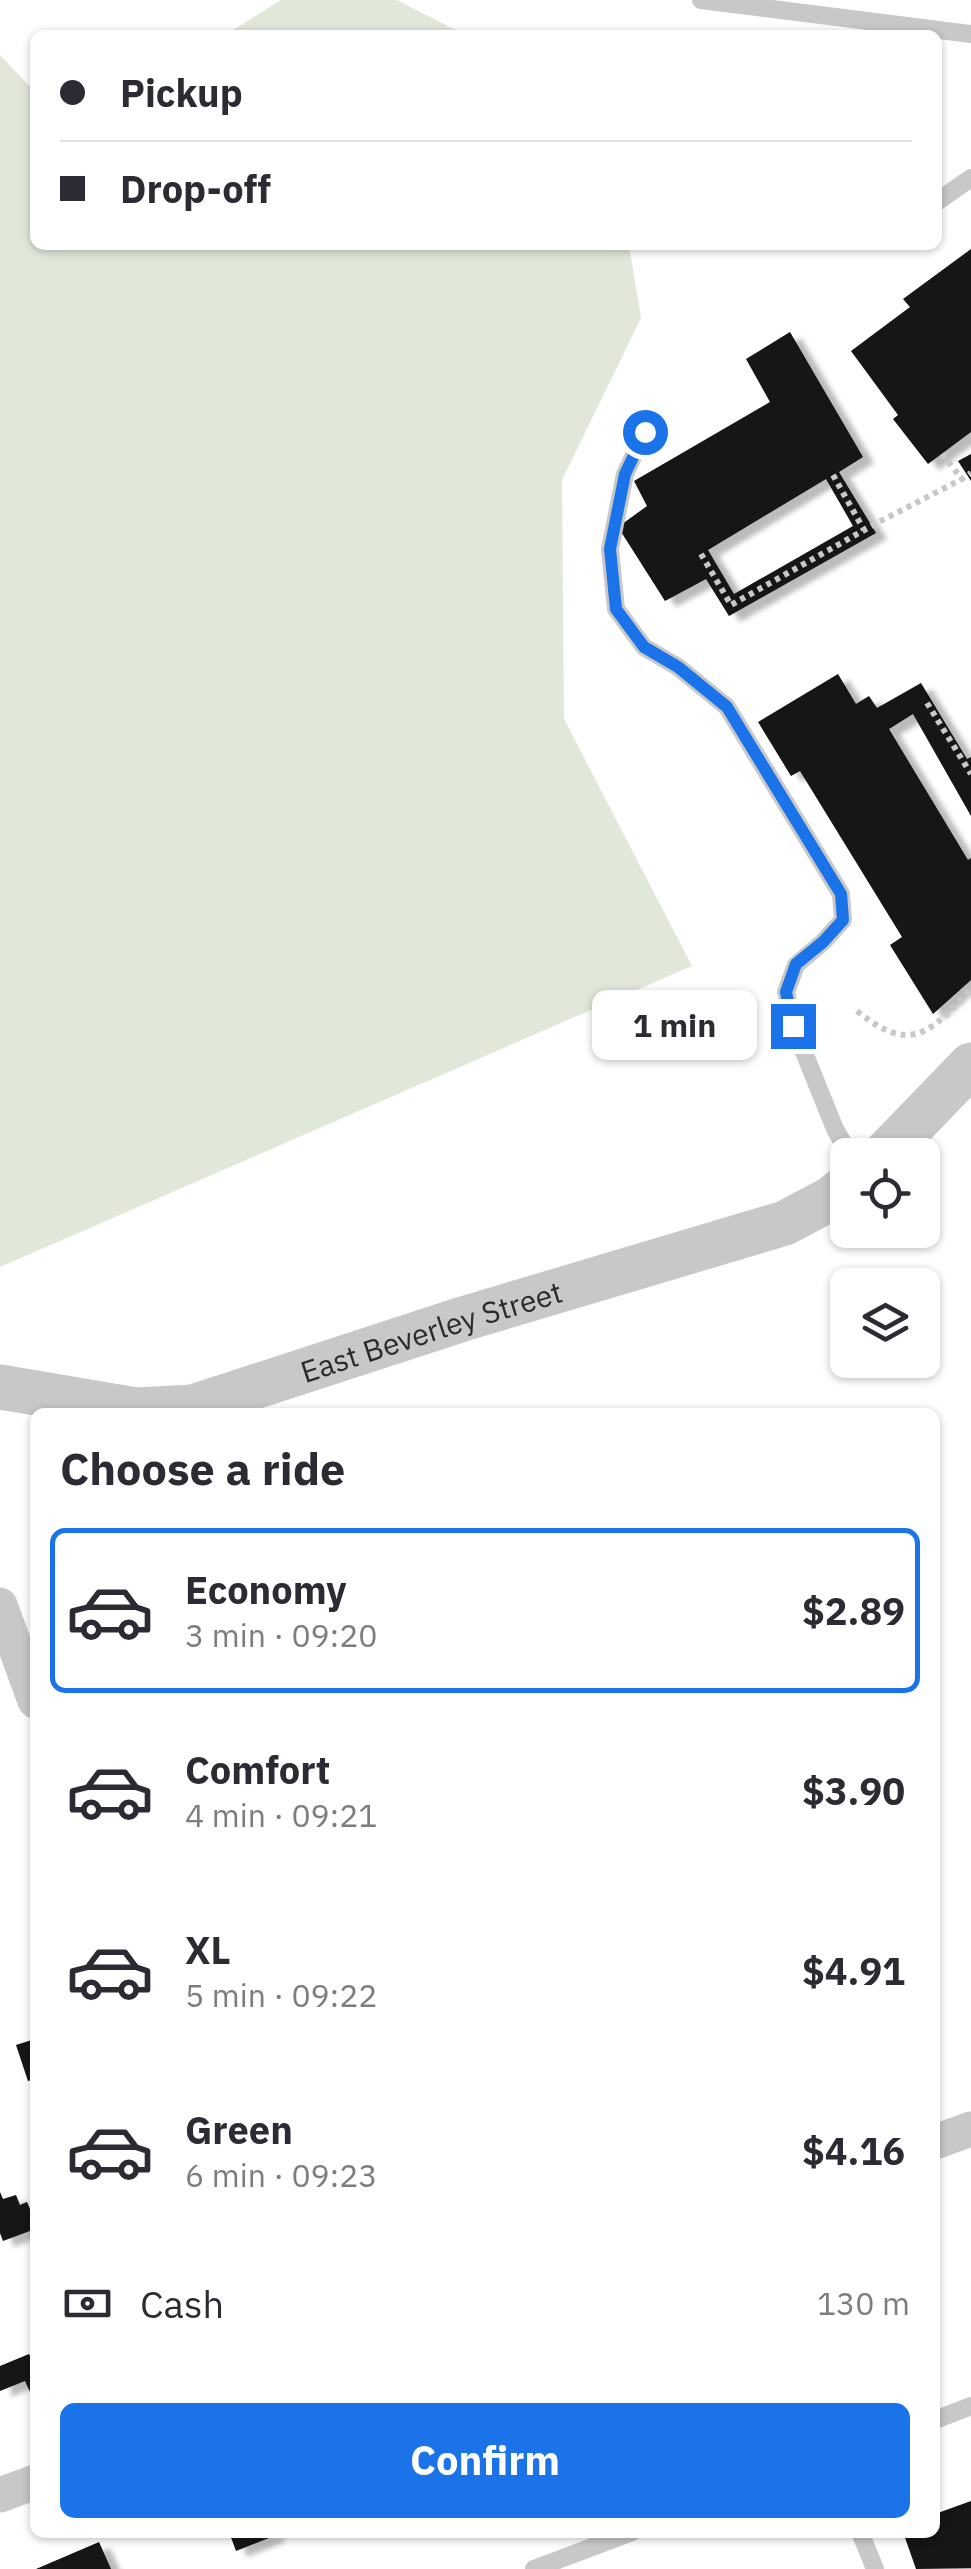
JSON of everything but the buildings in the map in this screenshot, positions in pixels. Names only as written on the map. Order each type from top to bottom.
[{"type":"street","points":[[900,1138],[971,1065]]},
{"type":"street","name":"East Beverley Street","points":[[193,1408],[463,1319],[785,1223],[830,1199]]},
{"type":"street","name":"East Beverley Street","points":[[0,1386],[118,1408]]},
{"type":"street","points":[[0,1606],[30,1687]]},
{"type":"street","points":[[940,2140],[971,2129]]},
{"type":"street","points":[[0,2495],[30,2484]]},
{"type":"lane","points":[[701,0],[939,30]]},
{"type":"lane","points":[[942,30],[971,34]]},
{"type":"lane","points":[[942,199],[971,178]]},
{"type":"lane","points":[[645,432],[625,474],[610,549],[616,609],[644,647],[678,667],[727,707],[841,894],[843,920],[796,964],[786,992],[793,1026],[839,1138]]},
{"type":"lane","points":[[940,2418],[971,2406]]},
{"type":"lane","points":[[534,2569],[616,2538]]},
{"type":"lane","points":[[862,2538],[875,2569]]},
{"type":"path","points":[[942,454],[962,479]]},
{"type":"path","points":[[700,554],[731,605],[971,473]]},
{"type":"path","points":[[833,475],[864,530]]},
{"type":"path","points":[[927,703],[971,774]]},
{"type":"path","points":[[857,1011],[875,1025],[901,1036],[923,1033],[946,1016],[971,989]]},
{"type":"shaded area","points":[[281,0],[397,0],[455,30],[233,30]]},
{"type":"shaded area","points":[[0,55],[30,87],[30,250],[630,250],[641,318],[562,480],[564,719],[692,966],[0,1267]]},
{"type":"route","points":[[645,432],[625,474],[610,549],[616,609],[644,647],[678,667],[727,707],[841,894],[843,920],[796,964],[786,992],[793,1026]]}]
